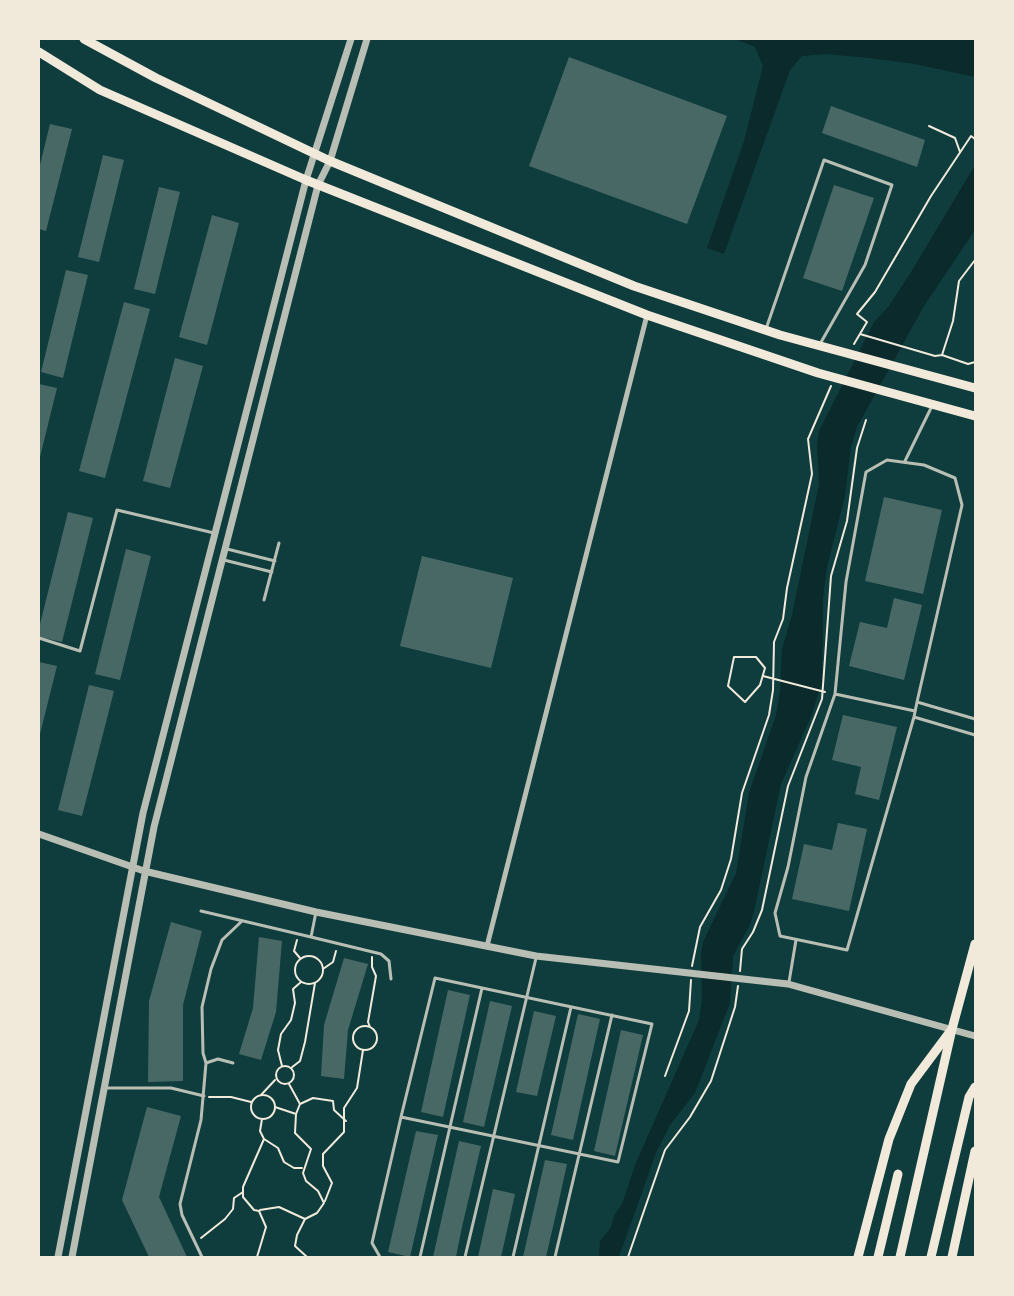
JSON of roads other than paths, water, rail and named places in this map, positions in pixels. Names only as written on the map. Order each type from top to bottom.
[{"type":"main road","points":[[84,39],[156,78],[330,161],[634,286],[765,331],[975,388]]},
{"type":"main road","points":[[39,52],[100,90],[306,180],[647,315],[818,374],[975,416]]},
{"type":"main road","points":[[900,1257],[951,1029],[975,944]]},
{"type":"main road","points":[[858,1257],[889,1139],[911,1084],[951,1029]]},
{"type":"main road","points":[[931,1257],[969,1097],[975,1087]]},
{"type":"main road","points":[[952,1257],[975,1151]]},
{"type":"main road","points":[[878,1257],[898,1174]]},
{"type":"street","points":[[58,1257],[143,813],[306,180],[351,39]]},
{"type":"street","points":[[72,1257],[144,871],[318,185],[330,161],[367,39]]},
{"type":"street","points":[[487,946],[647,315]]},
{"type":"street","points":[[39,834],[144,871],[316,912],[536,956],[678,972],[758,978],[788,984],[975,1036]]},
{"type":"lane","points":[[765,331],[824,160],[892,185],[865,265],[818,346]]},
{"type":"lane","points":[[905,461],[933,404]]},
{"type":"lane","points":[[887,460],[905,461],[955,477],[962,505],[914,717],[847,950],[780,936],[775,913],[788,867],[806,777],[835,694],[846,582],[866,472],[887,460]]},
{"type":"lane","points":[[39,638],[80,651],[117,510],[215,533]]},
{"type":"lane","points":[[264,600],[279,543]]},
{"type":"lane","points":[[225,549],[275,561]]},
{"type":"lane","points":[[222,560],[272,572]]},
{"type":"lane","points":[[835,694],[915,711]]},
{"type":"lane","points":[[917,702],[975,719]]},
{"type":"lane","points":[[914,717],[975,735]]},
{"type":"lane","points":[[201,911],[373,952],[389,961],[391,979]]},
{"type":"lane","points":[[311,938],[316,912]]},
{"type":"lane","points":[[202,1257],[182,1215],[180,1204],[201,1120],[204,1096],[206,1063],[202,1053],[202,1007],[211,969],[222,940],[241,922]]},
{"type":"lane","points":[[788,984],[796,940]]},
{"type":"lane","points":[[465,1257],[524,997],[536,956]]},
{"type":"lane","points":[[386,1257],[378,1256],[372,1243],[401,1117],[435,978],[652,1024],[618,1162],[401,1117]]},
{"type":"lane","points":[[420,1257],[482,988]]},
{"type":"lane","points":[[513,1257],[571,1007]]},
{"type":"lane","points":[[555,1257],[612,1015]]},
{"type":"lane","points":[[206,1063],[218,1059],[233,1063]]},
{"type":"lane","points":[[103,1088],[171,1088],[204,1096]]},
{"type":"water","points":[[735,39],[975,39],[975,77],[915,64],[869,58],[826,54],[802,56],[790,70],[724,254],[707,248],[744,141],[763,66],[755,47]]},
{"type":"water","points":[[975,165],[975,230],[924,306],[857,427],[851,447],[845,496],[827,567],[823,599],[822,683],[810,719],[781,784],[750,925],[733,956],[730,1003],[695,1093],[670,1125],[656,1153],[619,1257],[599,1257],[600,1241],[610,1229],[615,1214],[622,1204],[635,1165],[699,1020],[702,999],[703,942],[736,873],[749,793],[776,715],[780,692],[782,649],[792,615],[819,484],[817,445],[819,431],[874,322],[889,306],[911,272]]}]
